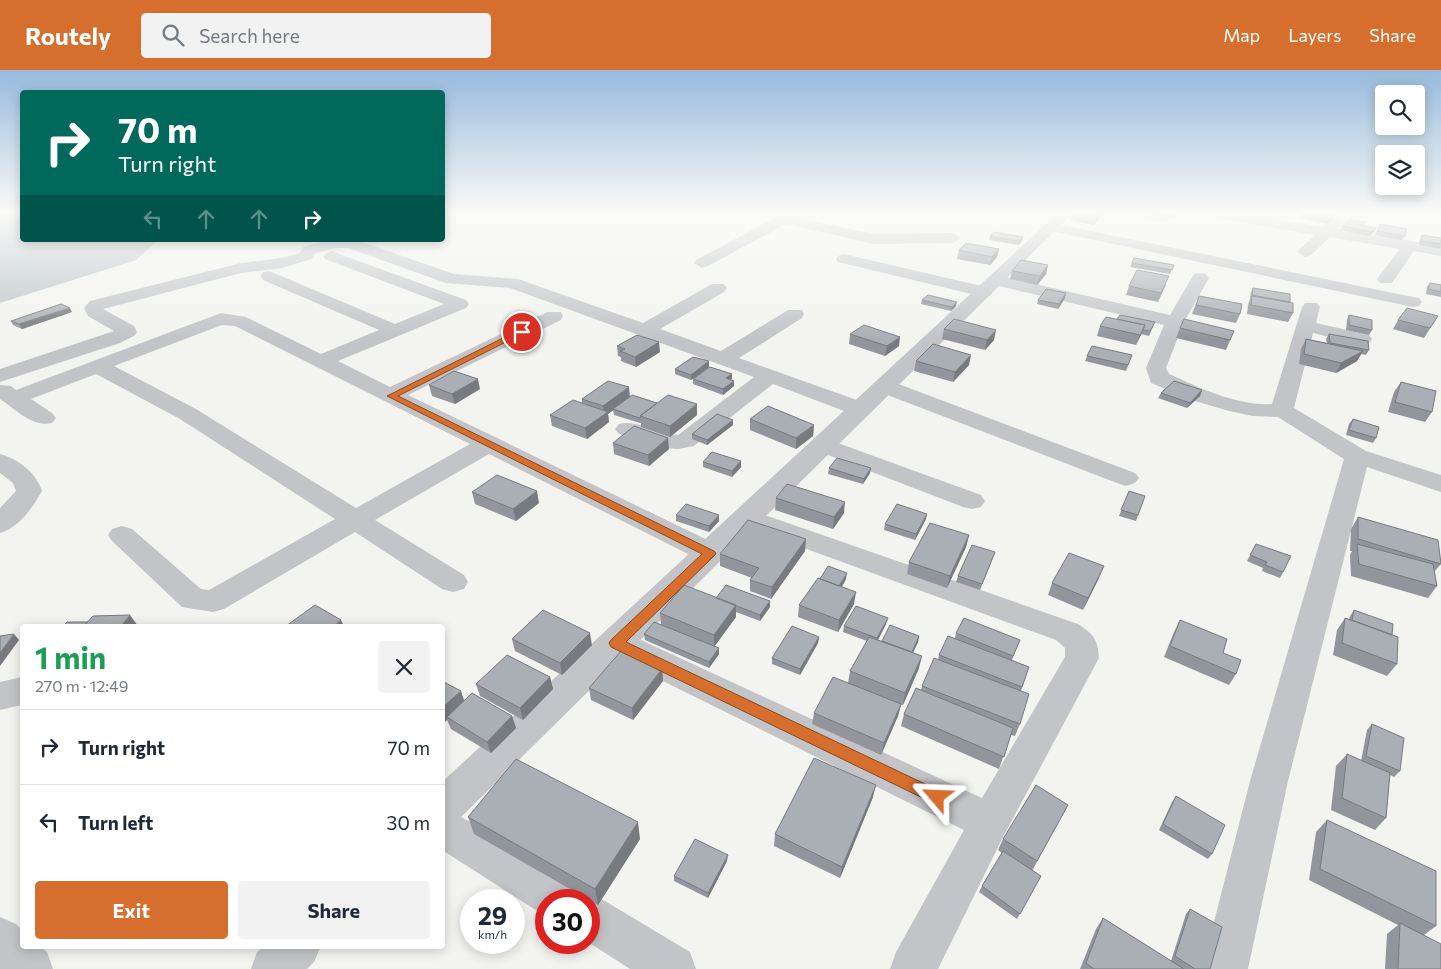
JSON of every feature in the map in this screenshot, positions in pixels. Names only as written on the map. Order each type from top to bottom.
[{"type":"street","points":[[0,376],[113,339],[127,332],[127,330],[95,312],[93,308],[96,305],[241,268],[296,260],[306,255]]},
{"type":"street","points":[[384,255],[452,279],[512,283],[860,410]]},
{"type":"street","points":[[702,263],[717,255]]},
{"type":"street","points":[[445,806],[1022,255]]},
{"type":"street","points":[[1210,255],[1414,302]]},
{"type":"street","points":[[1386,279],[1403,255]]},
{"type":"street","points":[[321,361],[460,304],[331,256]]},
{"type":"street","points":[[844,259],[1175,322]]},
{"type":"street","points":[[269,276],[396,331]]},
{"type":"street","points":[[1200,278],[1175,322],[1156,368],[1160,378],[1252,410],[1270,412],[1282,410],[1357,456],[1441,484]]},
{"type":"street","points":[[645,330],[718,288]]},
{"type":"street","points":[[723,359],[795,314]]},
{"type":"street","points":[[391,396],[554,316]]},
{"type":"street","points":[[1282,410],[1308,316],[1362,339]]},
{"type":"street","points":[[7,393],[98,366],[208,323],[226,319],[238,321],[710,553]]},
{"type":"street","points":[[98,366],[188,414],[453,582]]},
{"type":"street","points":[[627,429],[665,442],[675,444],[685,441],[770,376]]},
{"type":"street","points":[[885,386],[1126,478]]},
{"type":"street","points":[[7,393],[44,418]]},
{"type":"street","points":[[122,535],[193,599],[213,601],[488,444]]},
{"type":"street","points":[[824,445],[972,501]]},
{"type":"street","points":[[1225,969],[1269,781],[1357,456]]},
{"type":"street","points":[[0,462],[27,483],[29,491],[23,501],[0,524]]},
{"type":"street","points":[[748,518],[1067,632],[1082,642],[1082,658],[990,822],[913,969]]},
{"type":"street","points":[[616,643],[990,822]]},
{"type":"street","points":[[0,696],[20,691]]},
{"type":"street","points":[[445,829],[543,889]]},
{"type":"street","points":[[600,924],[673,969]]},
{"type":"street","points":[[0,940],[30,969]]},
{"type":"street","points":[[274,969],[295,949]]},
{"type":"shaded area","points":[[0,255],[142,255],[136,260],[0,303]]},
{"type":"building","points":[[1134,258],[1174,265],[1172,270],[1132,263]]},
{"type":"building","points":[[1021,260],[1048,265],[1040,276],[1012,271]]},
{"type":"building","points":[[1137,270],[1169,276],[1161,293],[1129,286]]},
{"type":"building","points":[[1430,283],[1441,285],[1441,292],[1428,289]]},
{"type":"building","points":[[1253,288],[1290,294],[1290,302],[1252,295]]},
{"type":"building","points":[[1046,289],[1066,293],[1059,304],[1038,300]]},
{"type":"building","points":[[928,295],[957,302],[952,307],[922,300]]},
{"type":"building","points":[[1199,296],[1242,304],[1240,314],[1196,305]]},
{"type":"building","points":[[1252,296],[1293,303],[1293,313],[1251,305]]},
{"type":"building","points":[[61,304],[70,308],[19,324],[11,321]]},
{"type":"building","points":[[1407,308],[1438,316],[1430,328],[1398,320]]},
{"type":"building","points":[[1120,315],[1155,322],[1150,331],[1143,330],[1145,325],[1117,319]]},
{"type":"building","points":[[1349,315],[1372,320],[1372,330],[1349,325]]},
{"type":"building","points":[[1106,317],[1145,325],[1140,335],[1100,326]]},
{"type":"building","points":[[954,319],[996,330],[987,340],[944,329]]},
{"type":"building","points":[[1184,319],[1234,331],[1230,340],[1180,328]]},
{"type":"building","points":[[864,325],[900,337],[887,346],[850,334]]},
{"type":"building","points":[[1329,334],[1368,341],[1369,350],[1330,343]]},
{"type":"building","points":[[637,335],[659,342],[635,357],[620,351],[625,349],[617,346]]},
{"type":"building","points":[[1306,339],[1363,351],[1341,363],[1304,354]]},
{"type":"building","points":[[933,344],[971,355],[955,372],[916,361]]},
{"type":"building","points":[[1092,346],[1132,355],[1128,365],[1087,356]]},
{"type":"building","points":[[693,357],[709,361],[691,375],[675,369]]},
{"type":"building","points":[[710,367],[732,374],[726,378],[734,381],[723,389],[693,379]]},
{"type":"building","points":[[454,371],[478,379],[452,394],[429,385]]},
{"type":"building","points":[[608,381],[629,387],[603,406],[582,399]]},
{"type":"building","points":[[1174,381],[1202,390],[1190,403],[1161,393]]},
{"type":"building","points":[[1401,382],[1436,391],[1432,412],[1395,402]]},
{"type":"building","points":[[632,395],[657,403],[639,418],[613,409]]},
{"type":"building","points":[[668,395],[697,404],[670,426],[640,416]]},
{"type":"building","points":[[573,400],[608,412],[585,428],[550,415]]},
{"type":"building","points":[[768,406],[814,425],[796,438],[750,419]]},
{"type":"building","points":[[717,414],[733,420],[707,440],[692,434]]},
{"type":"building","points":[[1353,419],[1379,427],[1376,438],[1349,430]]},
{"type":"building","points":[[634,426],[668,438],[648,455],[613,443]]},
{"type":"building","points":[[712,452],[741,461],[732,471],[703,462]]},
{"type":"building","points":[[837,458],[871,468],[864,479],[829,468]]},
{"type":"building","points":[[497,475],[537,491],[513,509],[472,492]]},
{"type":"building","points":[[787,484],[845,502],[834,517],[776,498]]},
{"type":"building","points":[[1129,491],[1145,496],[1138,515],[1121,510]]},
{"type":"building","points":[[686,504],[719,515],[709,526],[676,515]]},
{"type":"building","points":[[897,504],[927,514],[916,534],[885,524]]},
{"type":"building","points":[[1358,517],[1438,540],[1441,564],[1358,539]]},
{"type":"building","points":[[748,520],[806,539],[772,587],[750,580],[759,568],[720,554]]},
{"type":"building","points":[[930,523],[969,535],[950,576],[909,562]]},
{"type":"building","points":[[1256,544],[1291,556],[1283,572],[1265,565],[1267,562],[1250,555]]},
{"type":"building","points":[[1357,544],[1433,564],[1437,586],[1359,564]]},
{"type":"building","points":[[972,545],[995,552],[982,584],[958,576]]},
{"type":"building","points":[[1069,553],[1104,566],[1088,598],[1052,583]]},
{"type":"building","points":[[828,566],[847,573],[839,586],[820,579]]},
{"type":"building","points":[[818,578],[856,592],[839,620],[799,605]]},
{"type":"building","points":[[684,585],[736,605],[714,635],[660,613]]},
{"type":"building","points":[[726,585],[770,601],[760,615],[716,598]]},
{"type":"building","points":[[315,605],[341,620],[336,624],[289,624]]},
{"type":"building","points":[[856,606],[888,618],[877,638],[844,626]]},
{"type":"building","points":[[543,610],[590,633],[560,663],[512,639]]},
{"type":"building","points":[[1354,610],[1393,624],[1392,635],[1352,620]]},
{"type":"building","points":[[130,615],[123,624],[86,624],[93,616]]},
{"type":"building","points":[[964,618],[1020,640],[1013,656],[956,633]]},
{"type":"building","points":[[1345,618],[1398,637],[1397,664],[1342,643]]},
{"type":"building","points":[[1180,620],[1227,639],[1223,653],[1241,660],[1236,674],[1170,646]]},
{"type":"building","points":[[67,622],[88,622],[86,624],[65,624]]},
{"type":"building","points":[[654,622],[719,648],[709,662],[644,634]]},
{"type":"building","points":[[890,625],[919,636],[912,652],[882,641]]},
{"type":"building","points":[[792,626],[819,637],[800,669],[772,658]]},
{"type":"building","points":[[14,634],[0,653],[0,636]]},
{"type":"building","points":[[948,636],[1029,667],[1022,687],[939,655]]},
{"type":"building","points":[[869,637],[922,656],[905,693],[850,671]]},
{"type":"building","points":[[621,651],[662,669],[632,708],[589,688]]},
{"type":"building","points":[[507,655],[550,677],[520,708],[476,684]]},
{"type":"building","points":[[934,658],[1029,694],[1020,724],[922,686]]},
{"type":"building","points":[[833,677],[901,704],[884,743],[814,713]]},
{"type":"building","points":[[445,683],[461,691],[445,705]]},
{"type":"building","points":[[916,688],[1013,728],[1004,757],[904,714]]},
{"type":"building","points":[[472,693],[512,716],[487,742],[447,717]]},
{"type":"building","points":[[1372,724],[1404,738],[1400,771],[1366,756]]},
{"type":"building","points":[[1347,754],[1390,773],[1386,818],[1342,798]]},
{"type":"building","points":[[814,758],[876,785],[842,867],[775,834]]},
{"type":"building","points":[[516,759],[638,822],[595,889],[468,817]]},
{"type":"building","points":[[1036,785],[1068,805],[1037,861],[1003,839]]},
{"type":"building","points":[[1176,796],[1225,825],[1212,854],[1163,824]]},
{"type":"building","points":[[1327,820],[1436,871],[1436,926],[1320,869]]},
{"type":"building","points":[[695,839],[728,855],[708,893],[674,876]]},
{"type":"building","points":[[1003,851],[1041,876],[1020,914],[982,886]]},
{"type":"building","points":[[1190,909],[1222,927],[1210,969],[1195,969],[1175,956]]},
{"type":"building","points":[[1103,918],[1184,969],[1094,969],[1086,963]]},
{"type":"building","points":[[1400,923],[1441,944],[1441,969],[1398,969]]},
{"type":"route","points":[[522,332],[391,396],[710,553],[616,643],[937,797]]}]
